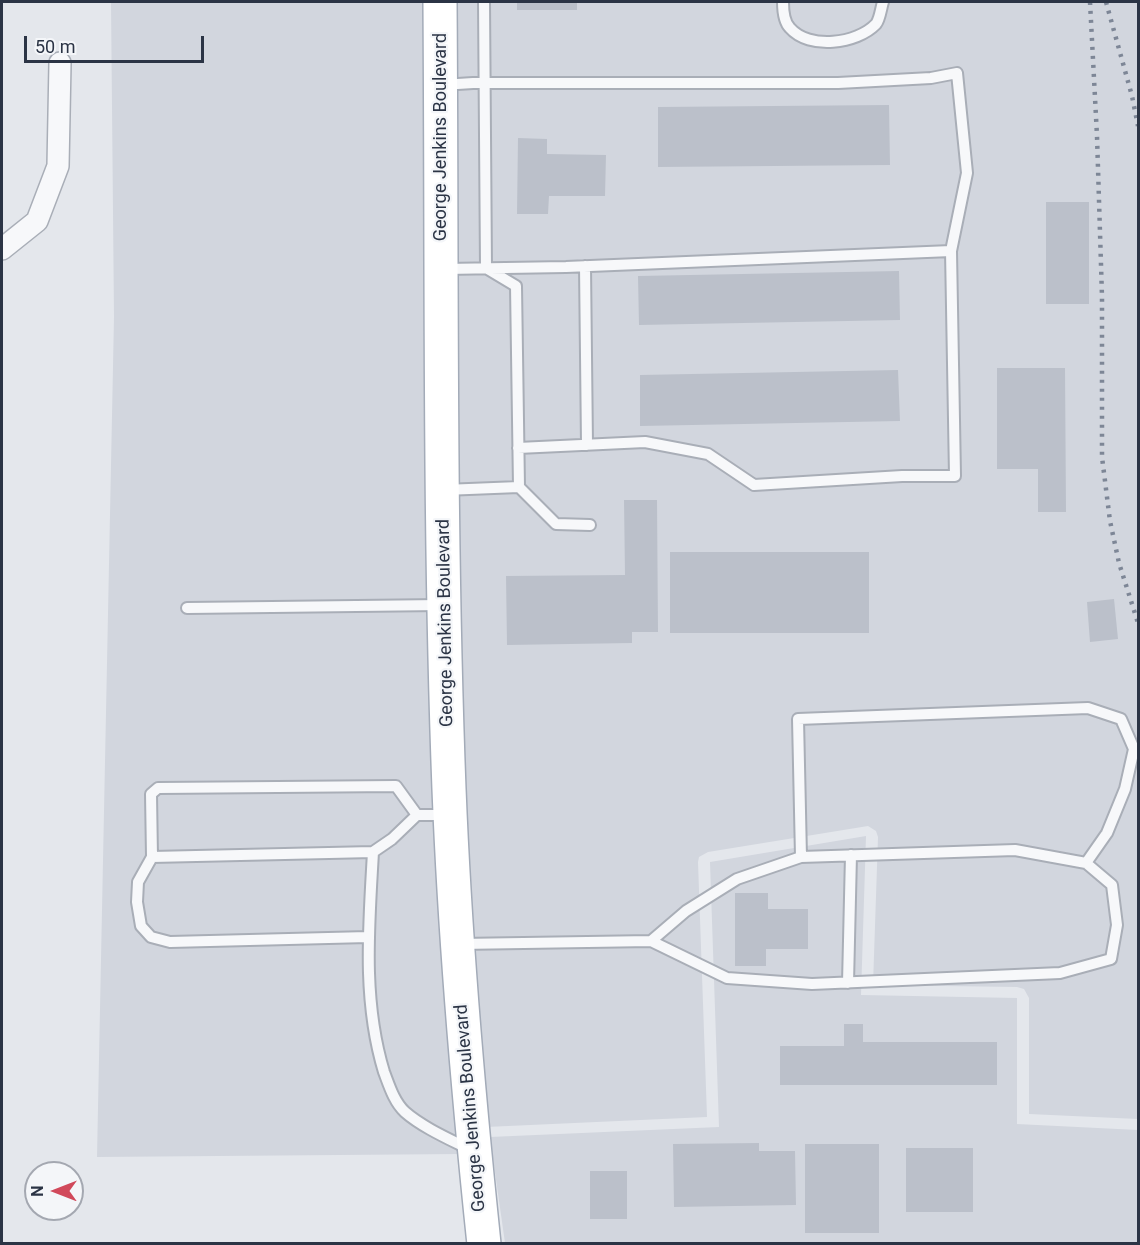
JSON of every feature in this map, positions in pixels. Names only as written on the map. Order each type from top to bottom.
[{"type":"main road","name":"George Jenkins Boulevard","points":[[440,2],[444,605],[450,814],[467,1087],[484,1244]]},
{"type":"street","points":[[2,249],[37,220],[58,166],[60,63]]},
{"type":"lane","points":[[484,2],[486,268]]},
{"type":"lane","points":[[783,2],[783,10],[789,27],[802,39],[831,42],[856,38],[878,22],[883,2]]},
{"type":"lane","points":[[441,85],[838,83],[932,78],[957,73],[967,173],[951,251],[955,476],[902,476],[754,485],[708,454],[645,442],[518,448]]},
{"type":"lane","points":[[442,269],[585,266],[951,251]]},
{"type":"lane","points":[[585,266],[587,445]]},
{"type":"lane","points":[[486,268],[516,286],[519,487],[556,524],[590,525]]},
{"type":"lane","points":[[444,490],[519,487]]},
{"type":"lane","points":[[187,608],[444,605]]},
{"type":"lane","points":[[801,857],[798,719],[1088,708],[1121,719],[1134,749],[1125,789],[1107,832],[1086,863]]},
{"type":"lane","points":[[368,937],[170,942],[152,937],[141,926],[137,902],[138,882],[152,857],[152,794],[158,788],[396,786],[417,815]]},
{"type":"lane","points":[[152,857],[373,852],[417,815],[450,814]]},
{"type":"lane","points":[[457,944],[651,940],[727,978],[812,984],[848,983],[1060,973],[1111,959],[1117,925],[1112,885],[1086,863],[1015,850],[851,855],[801,857],[737,879],[686,911],[651,940]]},
{"type":"lane","points":[[373,852],[368,937],[371,1004],[377,1048],[390,1091],[404,1112],[474,1152]]},
{"type":"lane","points":[[848,983],[851,855]]},
{"type":"shaded area","points":[[111,2],[426,2],[460,1154],[97,1157],[114,317]]},
{"type":"shaded area","points":[[454,2],[1138,2],[1138,1119],[1029,1114],[1029,998],[1024,989],[1017,987],[873,985],[878,837],[876,831],[868,826],[708,852],[699,857],[707,1117],[486,1127],[471,950],[458,614]]},
{"type":"shaded area","points":[[866,836],[861,995],[1017,998],[1017,1124],[1138,1130],[1138,1243],[505,1243],[490,1137],[719,1127],[710,862]]},
{"type":"building","points":[[517,2],[577,2],[577,10],[517,10]]},
{"type":"building","points":[[889,105],[890,165],[658,167],[658,107]]},
{"type":"building","points":[[518,138],[547,139],[547,154],[606,155],[605,196],[549,196],[548,214],[517,214]]},
{"type":"building","points":[[1046,202],[1089,202],[1089,304],[1046,304]]},
{"type":"building","points":[[899,271],[900,320],[639,325],[638,276]]},
{"type":"building","points":[[997,368],[1065,368],[1066,512],[1038,512],[1038,469],[997,469]]},
{"type":"building","points":[[898,370],[900,421],[640,426],[640,375]]},
{"type":"building","points":[[624,500],[657,500],[658,632],[632,632],[632,643],[507,645],[506,576],[625,575]]},
{"type":"building","points":[[670,552],[869,552],[869,633],[670,633]]},
{"type":"building","points":[[1114,599],[1118,639],[1090,642],[1087,602]]},
{"type":"building","points":[[735,893],[768,893],[768,909],[808,909],[808,949],[766,949],[766,966],[735,966]]},
{"type":"building","points":[[844,1024],[863,1024],[863,1042],[997,1042],[997,1085],[780,1085],[780,1046],[844,1046]]},
{"type":"building","points":[[759,1143],[759,1151],[795,1151],[796,1205],[674,1207],[673,1144]]},
{"type":"building","points":[[805,1144],[879,1144],[879,1233],[805,1233]]},
{"type":"building","points":[[906,1148],[973,1148],[973,1212],[906,1212]]},
{"type":"building","points":[[590,1171],[627,1171],[627,1219],[590,1219]]},
{"type":"railway","points":[[1090,2],[1102,297],[1102,457],[1110,521],[1119,563],[1138,623]]},
{"type":"railway","points":[[1106,2],[1138,126]]}]
